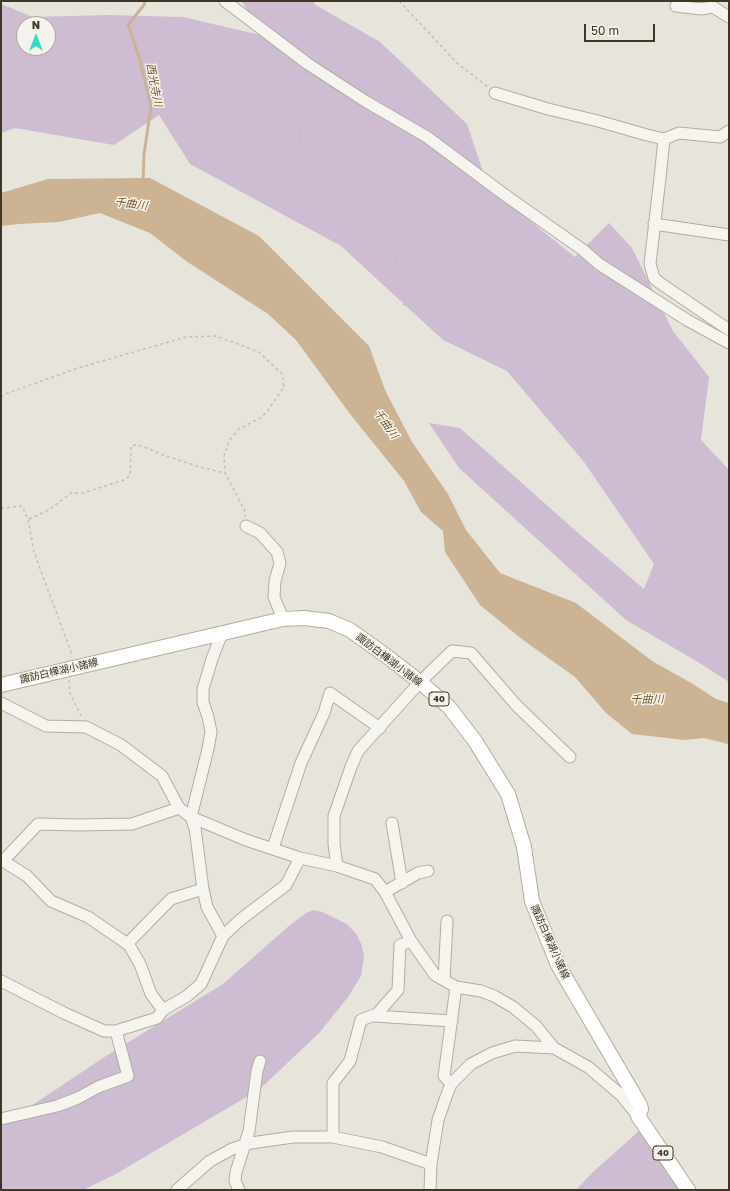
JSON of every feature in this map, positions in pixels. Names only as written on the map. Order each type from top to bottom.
[{"type":"main road","name":"諏訪白樺湖小諸線","points":[[1,685],[283,619],[304,618],[329,621],[350,630],[420,682],[449,707],[475,741],[508,794],[524,847],[532,902],[558,965],[640,1105],[641,1109],[638,1116],[688,1190]]},
{"type":"street","points":[[225,1],[308,64],[365,101],[427,137],[505,195],[583,250],[599,264],[687,320],[729,343]]},
{"type":"street","points":[[676,6],[701,9],[713,7],[729,17]]},
{"type":"street","points":[[495,93],[647,136],[664,139],[679,133],[720,137],[729,131]]},
{"type":"street","points":[[664,139],[650,264],[654,278],[729,330]]},
{"type":"street","points":[[654,224],[729,235]]},
{"type":"street","points":[[246,526],[260,533],[277,552],[280,563],[275,581],[274,597],[283,619]]},
{"type":"street","points":[[222,633],[203,689],[203,702],[211,732],[191,818],[195,828],[203,889],[208,908],[223,936]]},
{"type":"street","points":[[337,866],[334,844],[334,816],[358,751],[420,682],[452,651],[471,653],[517,706],[570,757]]},
{"type":"street","points":[[273,848],[301,763],[324,713],[330,693],[380,728]]},
{"type":"street","points":[[1,703],[46,726],[86,727],[122,745],[162,776],[179,808],[191,818],[246,840],[300,858],[337,866],[375,879],[385,892],[411,941],[435,975],[456,987],[481,991],[494,996],[513,1008],[536,1026],[554,1048],[588,1067],[621,1095],[638,1116]]},
{"type":"street","points":[[163,1010],[151,994],[140,964],[129,945],[88,916],[51,901],[26,876],[2,861],[38,824],[132,824],[179,808]]},
{"type":"street","points":[[392,823],[402,882]]},
{"type":"street","points":[[1,981],[104,1030],[116,1031],[157,1018],[163,1010],[187,996],[201,984],[223,936],[286,885],[300,858]]},
{"type":"street","points":[[385,892],[418,873],[428,871]]},
{"type":"street","points":[[127,944],[171,899],[203,889]]},
{"type":"street","points":[[444,980],[447,921]]},
{"type":"street","points":[[374,1016],[398,990],[400,945],[411,941]]},
{"type":"street","points":[[451,1084],[444,1076],[456,987]]},
{"type":"street","points":[[333,1137],[333,1083],[350,1061],[361,1020],[374,1016],[452,1021]]},
{"type":"street","points":[[1,1119],[57,1106],[78,1098],[98,1087],[128,1076],[116,1031]]},
{"type":"street","points":[[430,1190],[438,1120],[451,1084],[471,1064],[492,1053],[515,1046],[554,1048]]},
{"type":"street","points":[[239,1190],[235,1181],[236,1172],[250,1131],[257,1071],[260,1061]]},
{"type":"street","points":[[177,1190],[210,1161],[232,1149],[251,1143],[294,1137],[333,1137],[382,1147],[432,1164]]},
{"type":"path","points":[[399,1],[456,63],[495,93]]},
{"type":"path","points":[[308,64],[292,67],[284,66],[278,69],[276,73],[278,80],[288,90],[300,123],[300,142],[304,156],[310,160],[348,167],[364,177],[378,205],[388,218],[394,232],[396,256],[404,289],[404,306]]},
{"type":"path","points":[[1,397],[5,394],[78,368],[186,337],[216,336],[259,352],[282,374],[284,387],[266,413],[260,418],[239,429],[230,439],[224,456],[225,473],[245,511],[246,526]]},
{"type":"path","points":[[28,520],[49,510],[71,493],[83,493],[124,480],[130,476],[131,446],[135,445],[142,446],[163,455],[200,467],[225,473]]},
{"type":"path","points":[[1,508],[22,506],[28,520],[34,552],[71,652],[69,669],[70,693],[86,727]]},
{"type":"shaded area","points":[[242,1],[314,1],[314,4],[380,42],[467,124],[488,187],[575,257],[609,223],[632,248],[673,331],[709,377],[701,440],[729,470],[729,682],[626,620],[459,468],[429,423],[460,428],[577,532],[644,589],[654,564],[584,462],[507,371],[443,340],[341,246],[190,164],[159,115],[114,145],[15,128],[1,133],[1,4],[31,16],[16,16],[16,56],[56,56],[56,16],[109,15],[183,17],[260,35]]},
{"type":"shaded area","points":[[313,910],[322,912],[347,924],[357,935],[362,946],[364,957],[361,976],[348,997],[320,1032],[260,1089],[114,1175],[83,1190],[1,1190],[1,1126],[106,1056],[223,984],[290,925],[306,913]]},
{"type":"shaded area","points":[[640,1130],[680,1190],[576,1190],[593,1172]]},
{"type":"water","name":"千曲川","points":[[150,178],[259,236],[369,346],[385,390],[412,442],[448,494],[466,530],[500,573],[576,603],[652,661],[716,699],[729,703],[729,748],[728,744],[704,738],[684,740],[632,734],[606,713],[575,677],[523,640],[480,605],[445,552],[443,531],[421,512],[404,481],[350,414],[296,340],[268,314],[186,261],[150,233],[100,213],[59,222],[1,226],[1,193],[48,179]]},
{"type":"waterway","name":"西光寺川","points":[[143,181],[144,154],[151,107],[139,57],[128,25],[144,5],[145,1]]}]
